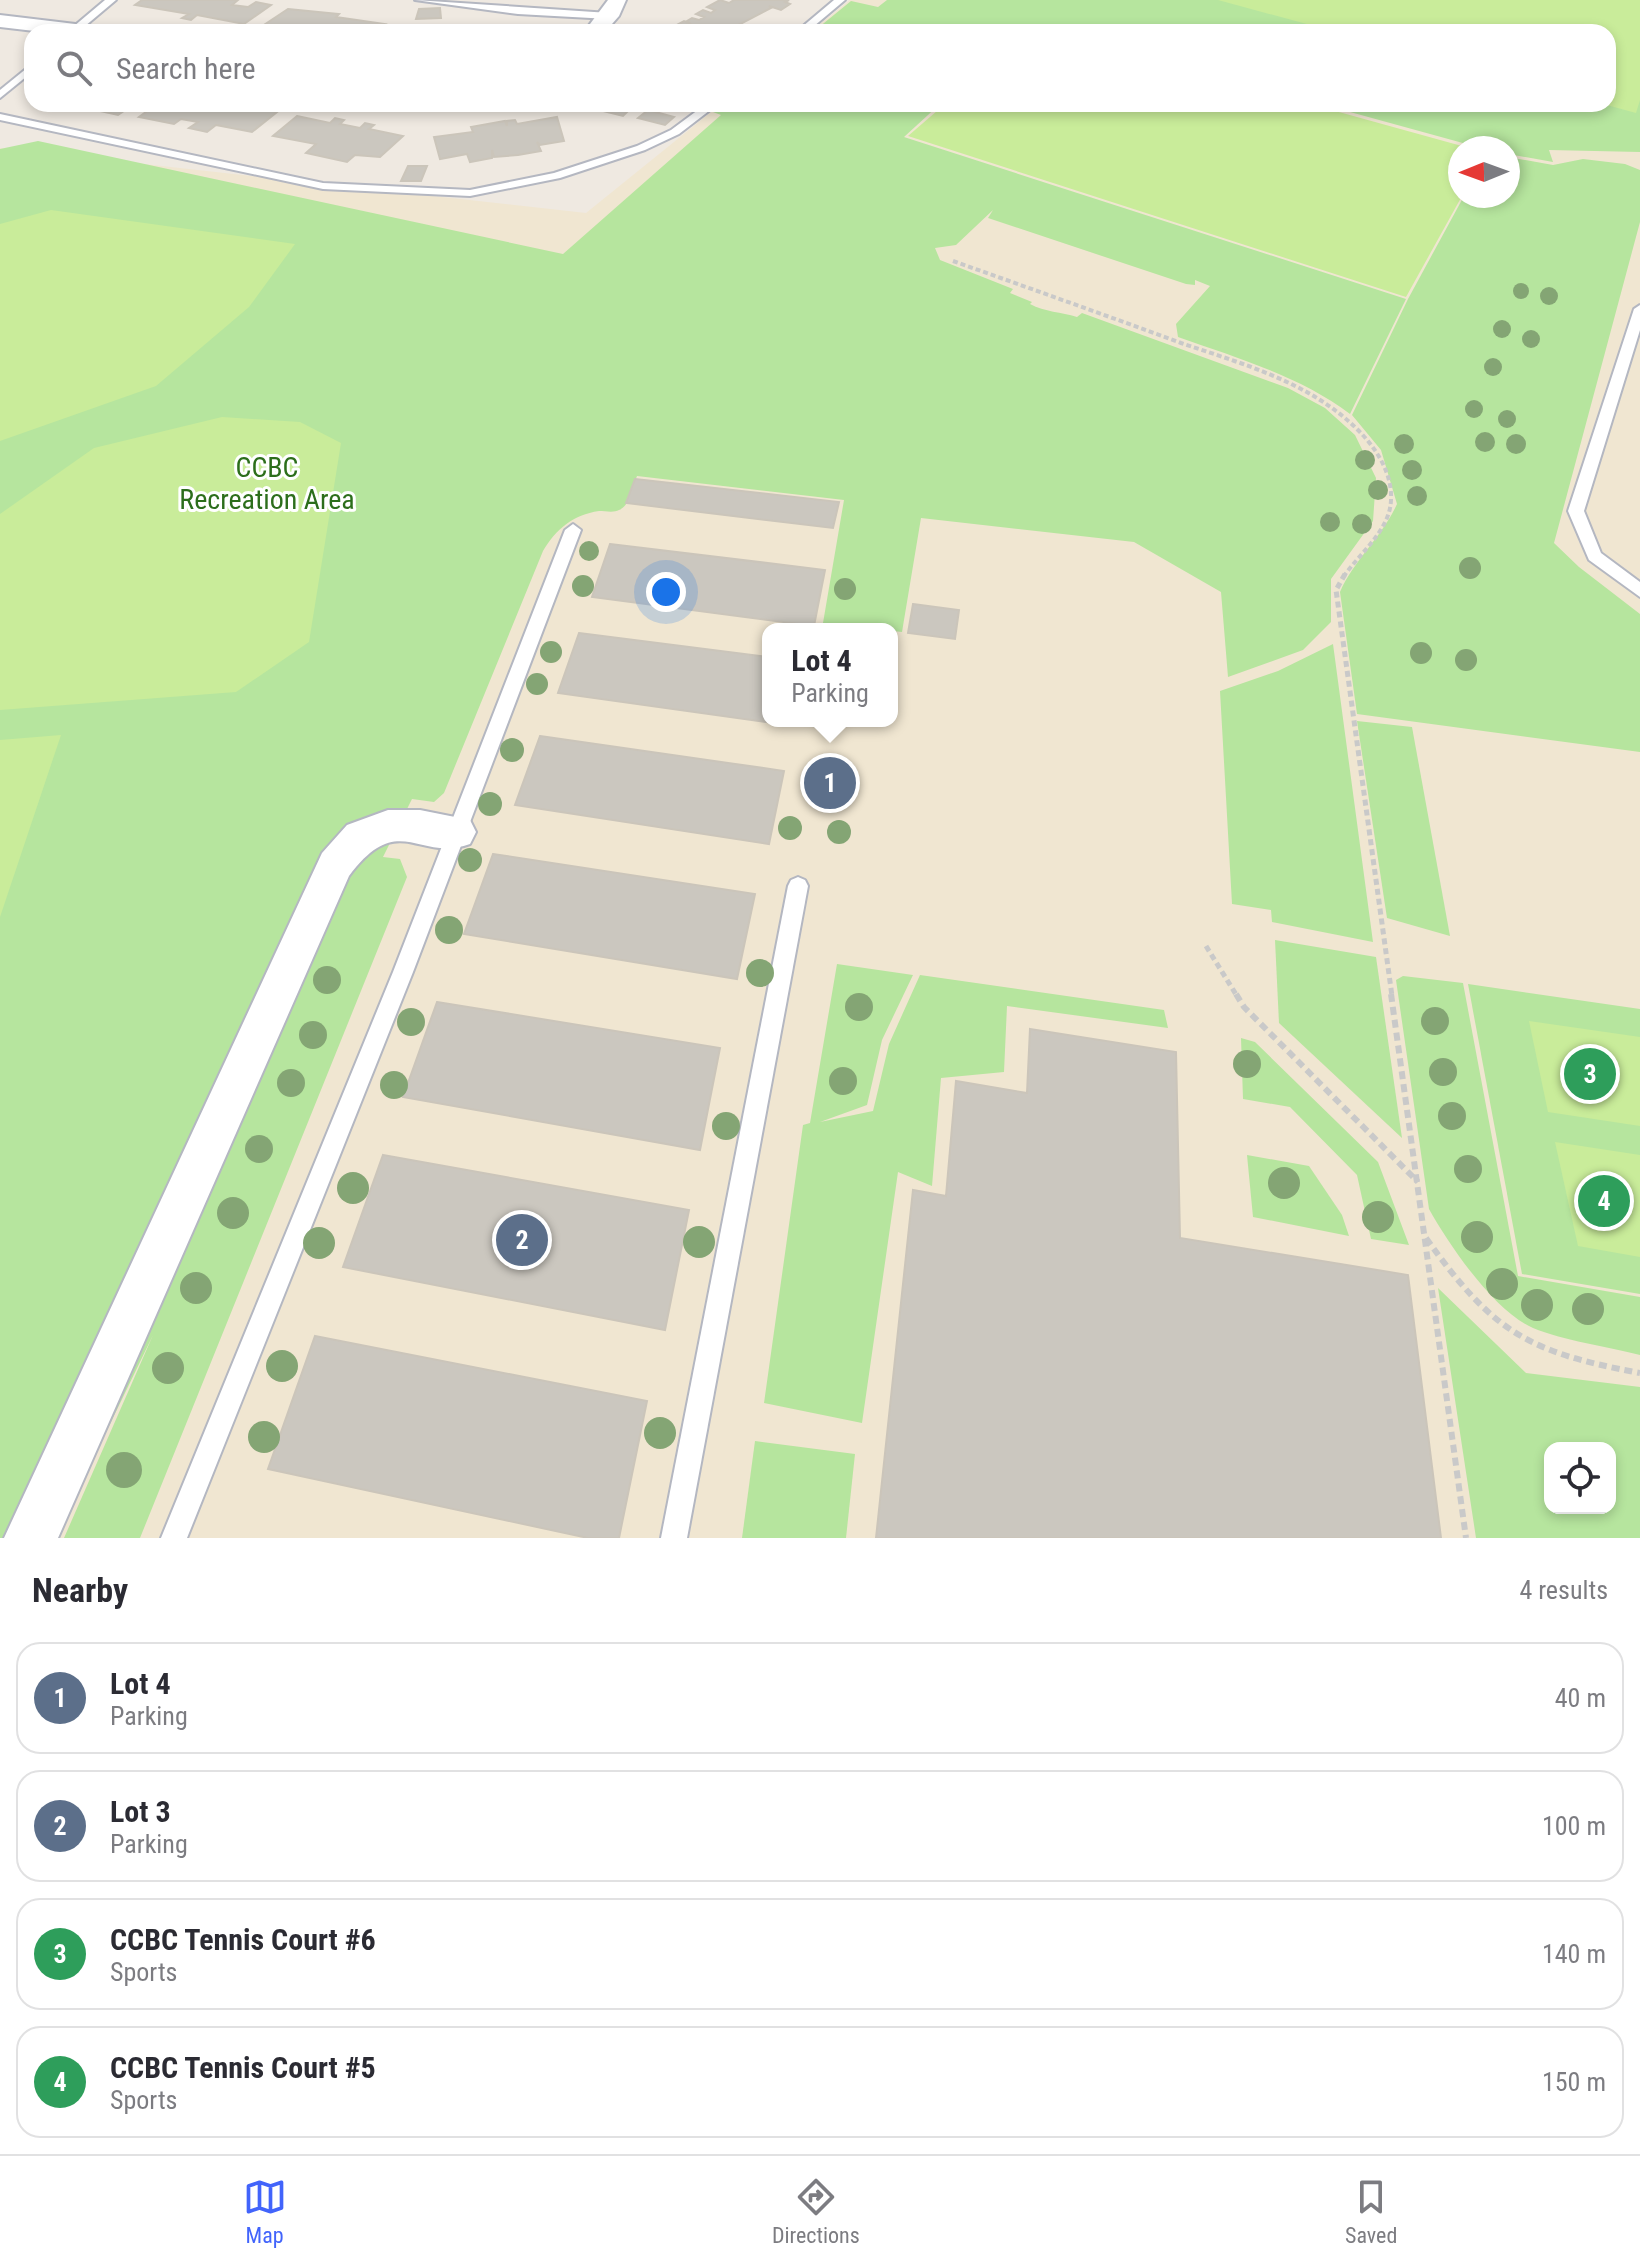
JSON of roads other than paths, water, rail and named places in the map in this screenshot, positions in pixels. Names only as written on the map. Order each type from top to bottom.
[{"type":"street","points":[[600,24],[613,8]]},
{"type":"street","points":[[0,21],[24,24]]},
{"type":"street","points":[[31,1538],[335,865],[350,842],[377,826],[419,826],[457,832]]},
{"type":"lane","points":[[87,24],[111,0]]},
{"type":"lane","points":[[420,0],[518,11],[613,8]]},
{"type":"lane","points":[[811,24],[840,0]]},
{"type":"lane","points":[[0,95],[24,74]]},
{"type":"lane","points":[[0,117],[323,186],[470,193],[556,176],[641,148],[675,132],[702,112]]},
{"type":"lane","points":[[1640,309],[1576,511],[1595,556],[1640,591]]},
{"type":"lane","points":[[174,1538],[457,832],[573,530]]},
{"type":"lane","points":[[674,1538],[798,886]]},
{"type":"place","name":"Lot 4","points":[[830,783]]},
{"type":"place","name":"CCBC Tennis Court #6","points":[[1590,1074]]},
{"type":"place","name":"CCBC Tennis Court #5","points":[[1604,1201]]},
{"type":"place","name":"Lot 3","points":[[522,1240]]},
{"type":"park label","name":"CCBC Recreation Area","points":[[267,483]]}]
